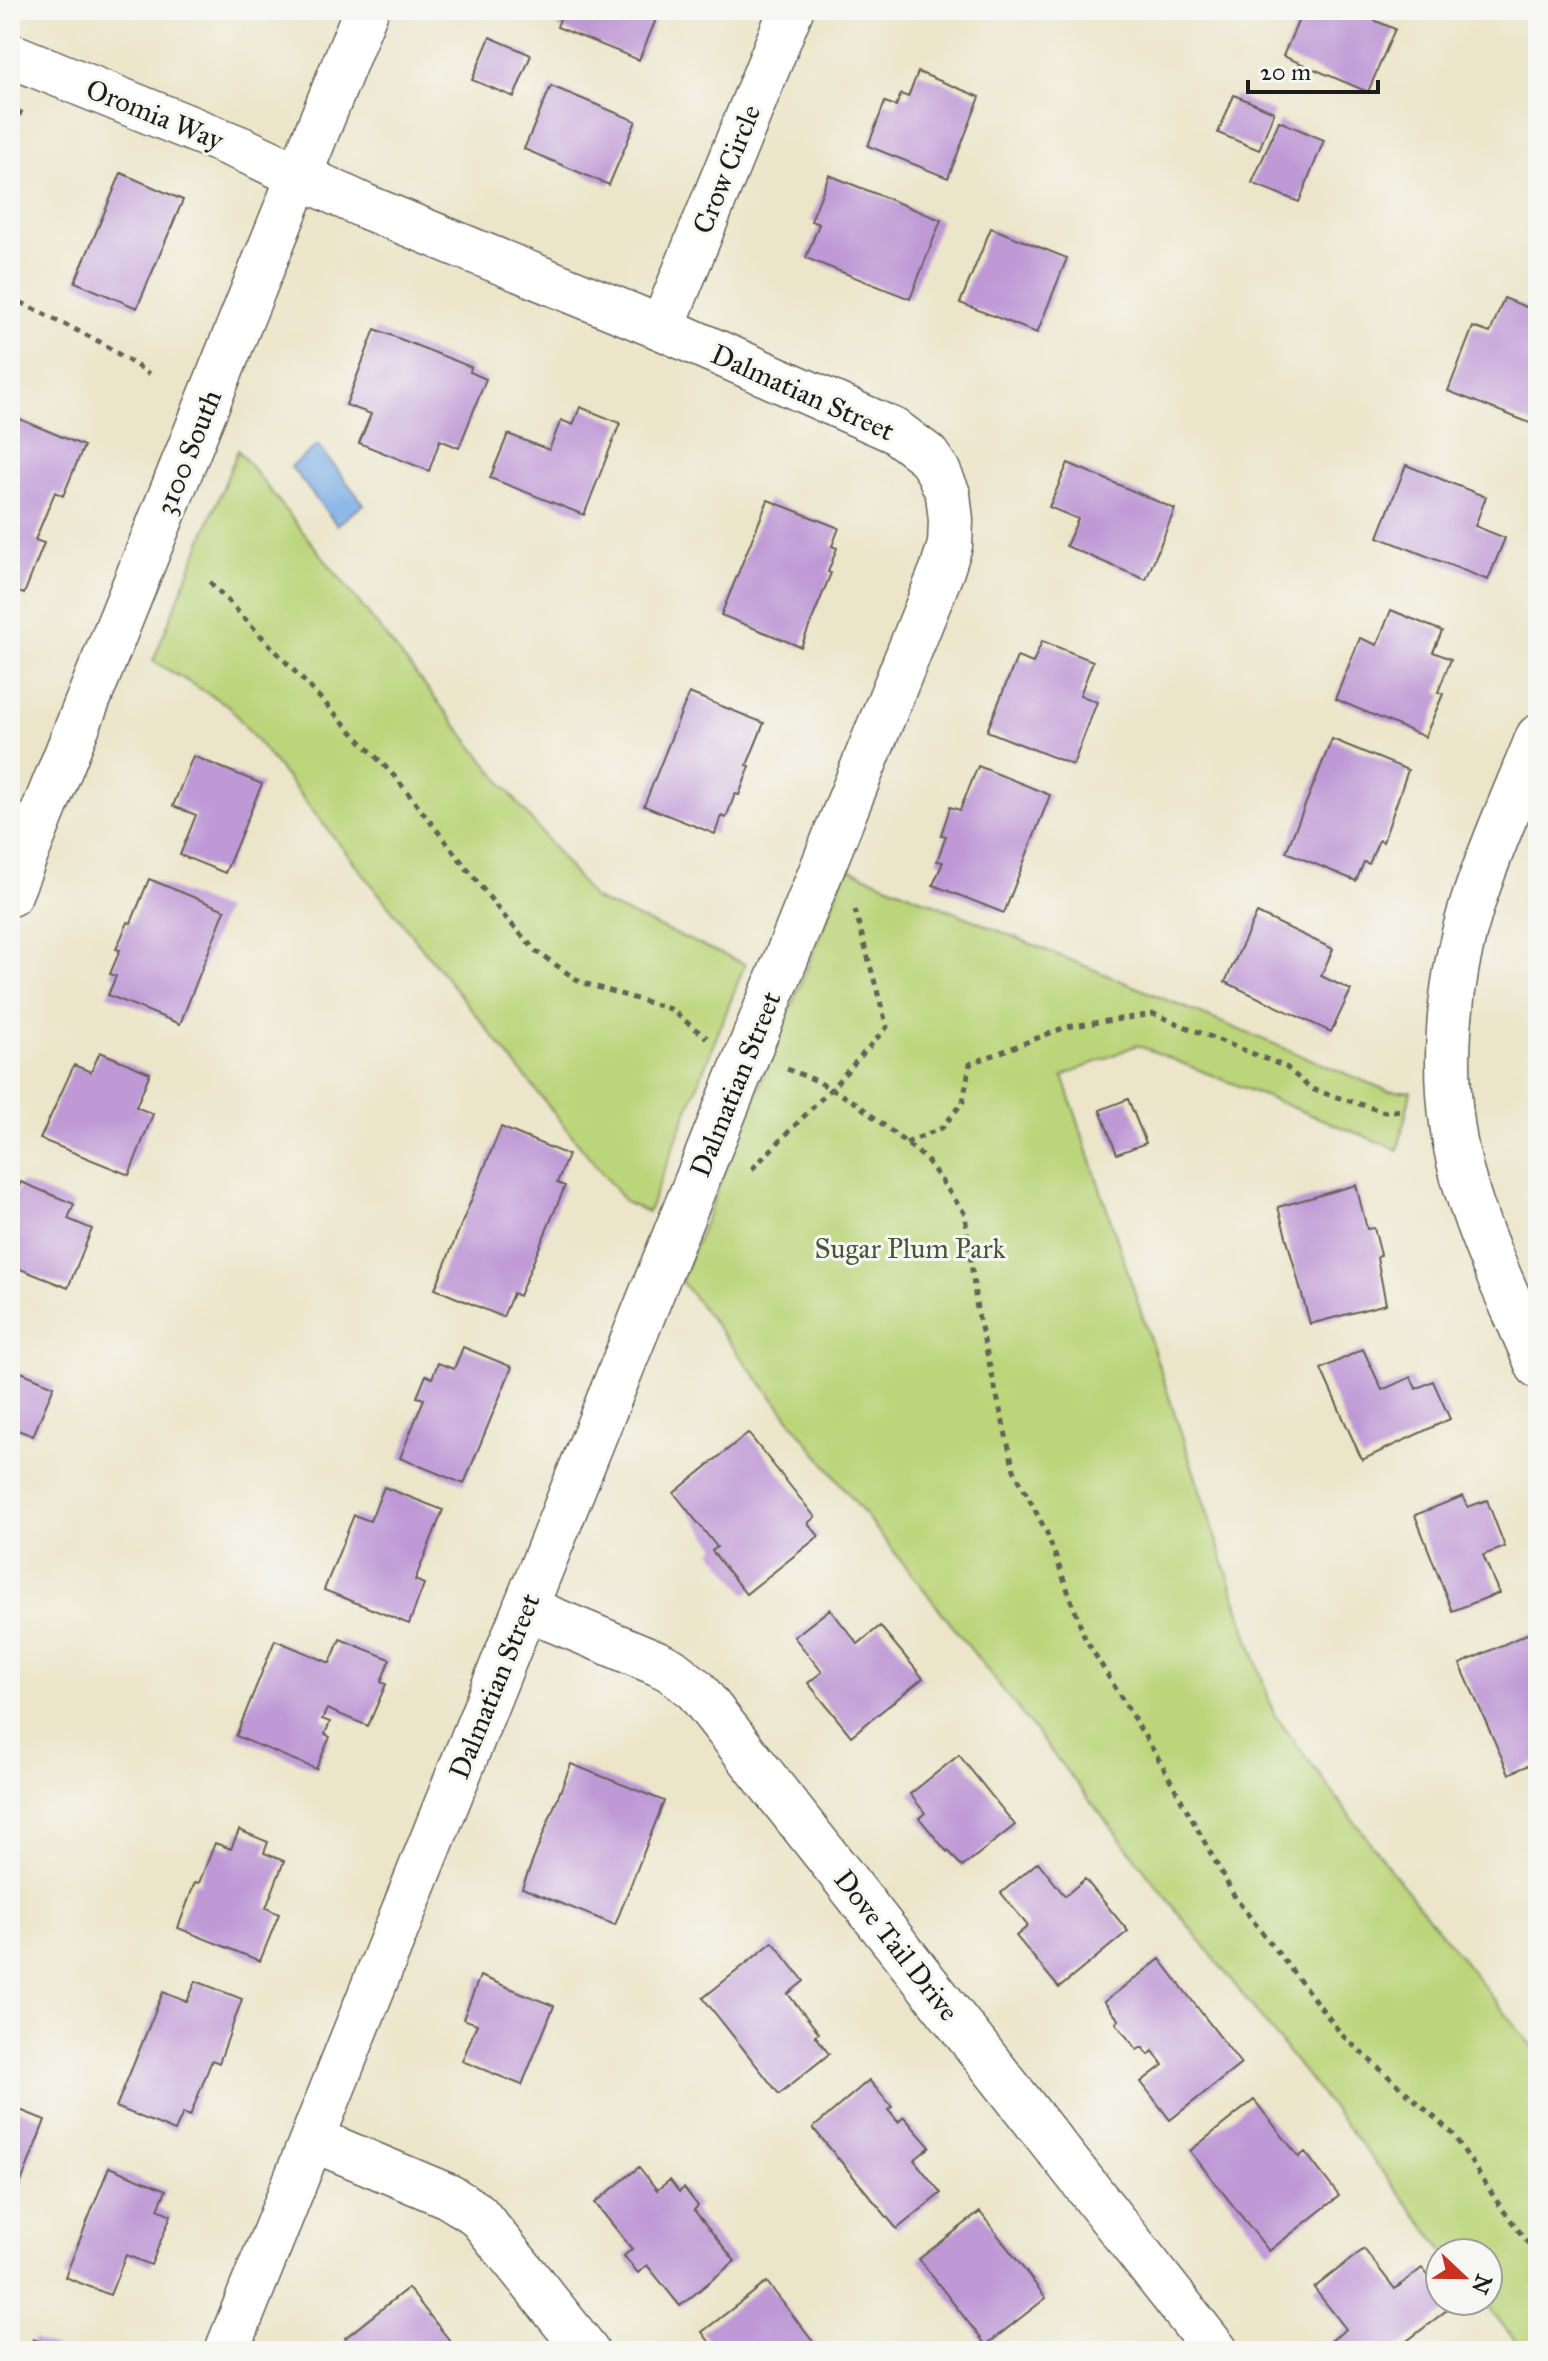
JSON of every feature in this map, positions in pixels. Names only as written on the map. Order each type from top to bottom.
[{"type":"street","name":"3100 South","points":[[10,894],[366,10]]},
{"type":"street","name":"Crow Circle","points":[[662,328],[791,10]]},
{"type":"street","name":"Oromia Way","points":[[10,55],[233,145],[299,176]]},
{"type":"street","name":"Dalmatian Street","points":[[227,2351],[942,570],[950,545],[951,520],[948,494],[927,455],[877,421],[299,176]]},
{"type":"street","points":[[1538,737],[1483,876],[1462,943],[1454,985],[1448,1070],[1451,1112],[1466,1188],[1538,1366]]},
{"type":"street","name":"Dove Tail Drive","points":[[525,1608],[657,1663],[696,1690],[1216,2351]]},
{"type":"street","points":[[312,2139],[448,2196],[471,2209],[488,2226],[587,2351]]},
{"type":"path","points":[[10,297],[100,342],[149,374]]},
{"type":"path","points":[[210,582],[396,778],[504,916],[536,951],[580,982],[670,1009],[708,1039],[717,1042]]},
{"type":"path","points":[[752,1169],[887,1027],[855,909]]},
{"type":"path","points":[[906,1143],[942,1128],[963,1102],[970,1064],[1066,1027],[1154,1014],[1286,1067],[1311,1089],[1385,1112],[1402,1110]]},
{"type":"path","points":[[776,1064],[815,1080],[856,1103],[926,1159],[965,1214],[977,1310],[1014,1470],[1047,1533],[1085,1638],[1161,1763],[1236,1899],[1343,2036],[1453,2134],[1500,2206],[1538,2256]]},
{"type":"green space","points":[[238,450],[594,899],[745,964],[648,1212],[626,1203],[229,706],[153,661]]},
{"type":"green space","name":"Sugar Plum Park","points":[[847,868],[1388,1091],[1411,1091],[1398,1150],[1137,1045],[1063,1076],[1274,1714],[1394,1874],[1538,2054],[1538,2351],[1523,2351],[1496,2317],[1504,2317],[1504,2237],[1433,2237],[681,1281]]},
{"type":"water","points":[[318,445],[364,504],[337,525],[291,467]]},
{"type":"building","points":[[563,10],[639,10],[657,17],[639,60],[557,27]]},
{"type":"building","points":[[1303,10],[1340,10],[1354,16],[1355,12],[1395,29],[1368,92],[1283,56]]},
{"type":"building","points":[[490,37],[531,55],[514,97],[472,80]]},
{"type":"building","points":[[918,72],[980,97],[948,178],[868,146],[885,102],[896,106],[901,94],[908,97]]},
{"type":"building","points":[[551,86],[636,121],[609,185],[524,149]]},
{"type":"building","points":[[1234,95],[1274,112],[1259,150],[1218,133]]},
{"type":"building","points":[[1279,121],[1324,140],[1299,202],[1252,183]]},
{"type":"building","points":[[121,173],[183,200],[137,308],[75,282]]},
{"type":"building","points":[[829,175],[941,220],[910,299],[806,258],[819,224],[811,221]]},
{"type":"building","points":[[991,228],[1067,258],[1037,333],[960,303]]},
{"type":"building","points":[[1504,298],[1538,312],[1538,426],[1448,391],[1473,327],[1490,333]]},
{"type":"building","points":[[375,329],[471,367],[470,372],[486,379],[459,448],[440,440],[429,471],[359,443],[371,414],[346,405]]},
{"type":"building","points":[[580,407],[620,423],[584,515],[490,478],[508,434],[549,450],[561,420],[573,425]]},
{"type":"building","points":[[10,415],[84,446],[63,496],[55,492],[35,540],[44,543],[24,594],[10,589]]},
{"type":"building","points":[[1068,463],[1175,509],[1146,580],[1066,546],[1078,519],[1049,507]]},
{"type":"building","points":[[1406,465],[1486,497],[1475,526],[1505,538],[1488,580],[1378,537]]},
{"type":"building","points":[[768,500],[839,528],[832,546],[837,548],[828,572],[831,573],[801,647],[721,615]]},
{"type":"building","points":[[1391,610],[1442,631],[1433,652],[1451,659],[1438,692],[1443,694],[1425,737],[1335,699],[1360,638],[1377,645]]},
{"type":"building","points":[[1042,641],[1093,661],[1080,695],[1097,702],[1073,765],[987,731],[1017,657],[1033,663]]},
{"type":"building","points":[[689,693],[764,723],[739,795],[735,794],[726,818],[721,816],[715,834],[644,806]]},
{"type":"building","points":[[1332,739],[1408,770],[1383,842],[1379,840],[1369,864],[1364,862],[1356,881],[1286,852]]},
{"type":"building","points":[[193,756],[262,784],[225,873],[180,855],[196,815],[173,806]]},
{"type":"building","points":[[978,766],[1050,795],[1004,913],[933,885],[943,862],[937,861],[946,836],[941,835],[950,807],[960,810]]},
{"type":"building","points":[[149,879],[225,910],[180,1024],[108,995],[116,976],[110,974],[120,950],[116,949],[128,922],[131,923]]},
{"type":"building","points":[[1257,913],[1333,949],[1321,976],[1351,990],[1331,1032],[1225,982]]},
{"type":"building","points":[[100,1052],[150,1073],[136,1107],[153,1114],[129,1175],[40,1139],[74,1065],[91,1072]]},
{"type":"building","points":[[1128,1099],[1146,1143],[1117,1154],[1100,1110]]},
{"type":"building","points":[[501,1127],[568,1155],[557,1183],[565,1186],[519,1296],[513,1293],[503,1317],[435,1289]]},
{"type":"building","points":[[21,1182],[74,1204],[68,1219],[92,1229],[68,1288],[10,1265],[10,1209]]},
{"type":"building","points":[[1356,1185],[1367,1229],[1374,1228],[1381,1255],[1377,1258],[1386,1304],[1310,1324],[1278,1207]]},
{"type":"building","points":[[463,1347],[512,1367],[464,1484],[400,1458],[424,1399],[417,1397],[426,1375],[432,1378],[438,1363],[454,1369]]},
{"type":"building","points":[[1363,1349],[1382,1390],[1411,1377],[1416,1389],[1433,1381],[1450,1419],[1362,1460],[1321,1369]]},
{"type":"building","points":[[21,1372],[54,1386],[33,1436],[10,1427],[10,1398]]},
{"type":"building","points":[[748,1433],[815,1517],[808,1523],[819,1536],[746,1594],[712,1551],[717,1547],[674,1493]]},
{"type":"building","points":[[384,1487],[443,1510],[415,1580],[424,1584],[409,1624],[324,1590],[354,1515],[370,1521]]},
{"type":"building","points":[[1463,1496],[1468,1507],[1487,1500],[1505,1547],[1483,1555],[1499,1593],[1452,1611],[1415,1515]]},
{"type":"building","points":[[830,1609],[858,1644],[880,1626],[923,1678],[851,1736],[808,1683],[822,1672],[794,1637]]},
{"type":"building","points":[[1529,1633],[1538,1649],[1538,1761],[1509,1774],[1460,1664]]},
{"type":"building","points":[[340,1639],[390,1659],[381,1682],[386,1684],[368,1726],[327,1709],[322,1719],[330,1722],[325,1734],[330,1737],[316,1769],[236,1736],[275,1640],[330,1663]]},
{"type":"building","points":[[959,1755],[1015,1825],[962,1867],[919,1818],[925,1813],[910,1794]]},
{"type":"building","points":[[571,1764],[664,1801],[615,1925],[522,1888]]},
{"type":"building","points":[[239,1830],[268,1842],[264,1853],[284,1861],[266,1908],[279,1914],[260,1961],[178,1928],[195,1882],[199,1883],[215,1843],[231,1849]]},
{"type":"building","points":[[1038,1862],[1065,1896],[1085,1879],[1128,1931],[1059,1988],[1016,1936],[1028,1926],[1001,1893]]},
{"type":"building","points":[[773,1942],[804,1981],[788,1994],[819,2033],[815,2035],[829,2054],[779,2094],[703,1998]]},
{"type":"building","points":[[1160,1959],[1241,2064],[1170,2120],[1141,2082],[1163,2065],[1153,2051],[1149,2055],[1142,2047],[1137,2050],[1104,2002]]},
{"type":"building","points":[[480,1976],[554,2006],[522,2085],[462,2061],[477,2024],[463,2019]]},
{"type":"building","points":[[196,1981],[242,1999],[219,2063],[212,2060],[190,2116],[183,2113],[175,2131],[116,2107],[163,1992],[187,2002]]},
{"type":"building","points":[[869,2080],[892,2107],[888,2110],[898,2122],[904,2117],[930,2147],[914,2160],[941,2193],[897,2229],[813,2128]]},
{"type":"building","points":[[1254,2100],[1299,2157],[1305,2152],[1339,2196],[1269,2251],[1190,2151]]},
{"type":"building","points":[[10,2106],[45,2120],[15,2198],[10,2196]]},
{"type":"building","points":[[109,2167],[166,2190],[158,2209],[171,2215],[151,2265],[126,2255],[110,2295],[65,2277]]},
{"type":"building","points":[[639,2167],[657,2190],[670,2180],[679,2192],[684,2188],[698,2206],[694,2210],[735,2261],[680,2306],[647,2265],[638,2273],[624,2256],[632,2249],[595,2203]]},
{"type":"building","points":[[980,2212],[1046,2298],[986,2345],[919,2259]]},
{"type":"building","points":[[1364,2249],[1395,2289],[1422,2268],[1424,2317],[1438,2317],[1394,2351],[1339,2351],[1331,2341],[1346,2329],[1314,2288]]},
{"type":"building","points":[[767,2282],[820,2351],[716,2351],[702,2332]]},
{"type":"building","points":[[408,2288],[458,2351],[355,2351],[345,2338]]},
{"type":"building","points":[[33,2339],[64,2351],[28,2351]]}]
